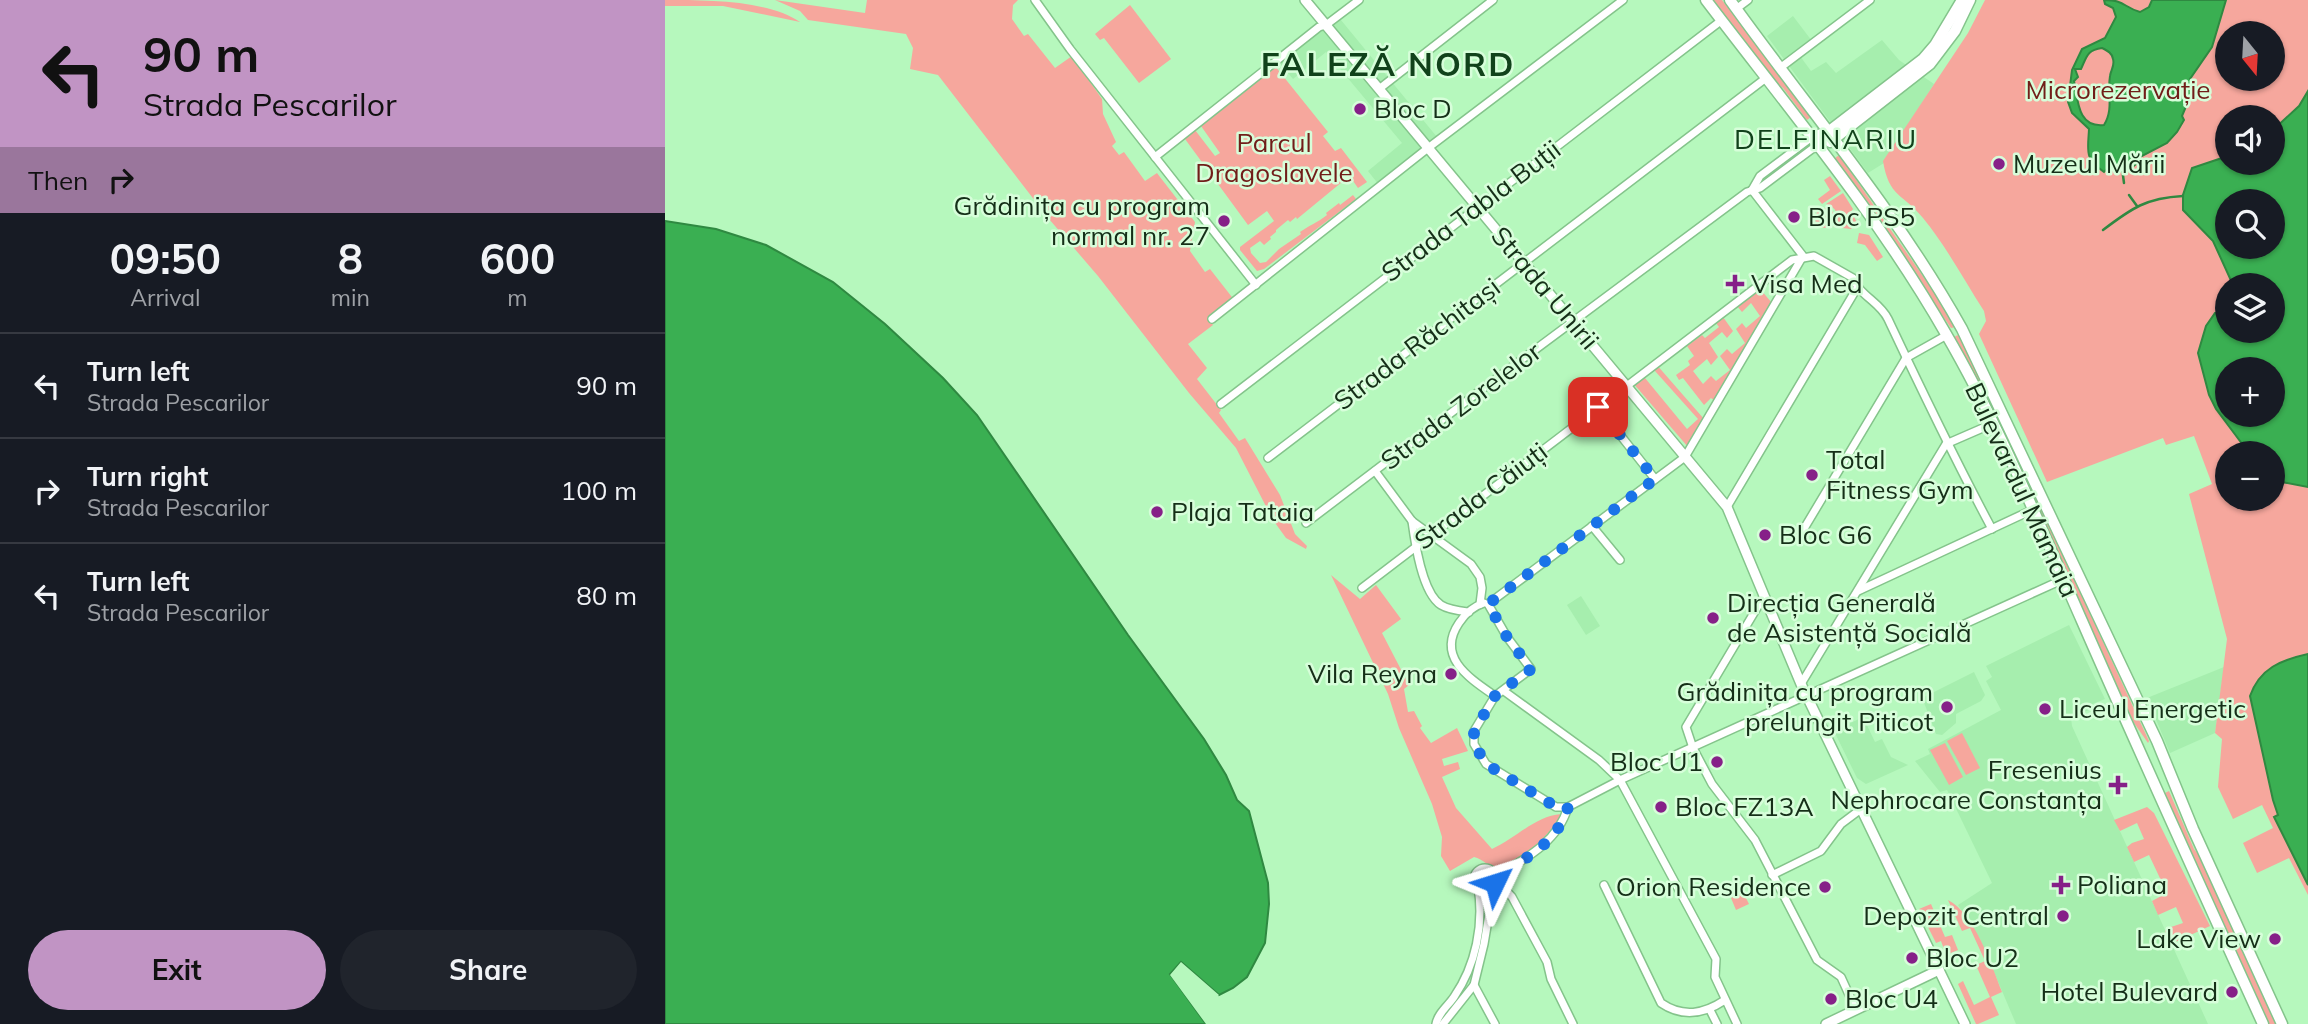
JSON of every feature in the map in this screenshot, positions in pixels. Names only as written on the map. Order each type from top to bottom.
[{"type":"main road","name":"Bulevardul Mamaia","points":[[1706,0],[1820,146],[1911,276],[1947,335],[2064,579],[2263,1024]]},
{"type":"main road","points":[[1820,146],[1923,59],[1935,46],[1962,0]]},
{"type":"main road","points":[[1812,136],[1831,136],[1930,64],[1955,31],[1970,0]]},
{"type":"main road","name":"Bulevardul Mamaia","points":[[1733,5],[1927,269],[1961,328],[2157,741],[2193,829],[2282,1024]]},
{"type":"main road","points":[[2128,720],[2146,746],[2153,746],[2157,741]]},
{"type":"street","points":[[1035,0],[1256,285]]},
{"type":"street","name":"Strada Unirii","points":[[1305,0],[1727,507],[1801,684],[1965,1024]]},
{"type":"street","points":[[1155,157],[1319,27],[1326,25],[1359,0]]},
{"type":"street","points":[[1379,89],[1493,0]]},
{"type":"street","points":[[1212,319],[1428,148],[1623,0]]},
{"type":"street","points":[[1733,5],[1748,0]]},
{"type":"street","points":[[1780,68],[1870,0]]},
{"type":"street","name":"Strada Tabla Buții","points":[[1221,404],[1722,20]]},
{"type":"street","name":"Strada Răchitași","points":[[1268,458],[1766,78]]},
{"type":"street","name":"Strada Zorelelor","points":[[1752,190],[1760,176],[1812,136]]},
{"type":"street","name":"Strada Zorelelor","points":[[1306,523],[1573,321],[1752,190],[1760,188],[1820,146]]},
{"type":"street","points":[[1752,190],[1803,256]]},
{"type":"street","points":[[1803,256],[1814,256],[1853,278],[1857,288],[1887,316],[1946,444],[1992,528]]},
{"type":"street","points":[[1495,696],[1471,679],[1455,661],[1450,645],[1453,632],[1469,612],[1484,604],[1685,457],[1803,256]]},
{"type":"street","name":"Strada Căiuți","points":[[1362,587],[1792,260],[1803,256]]},
{"type":"street","points":[[1727,507],[1857,288]]},
{"type":"street","points":[[1799,537],[1906,358],[1947,335]]},
{"type":"street","points":[[1598,407],[1655,479]]},
{"type":"street","points":[[1801,684],[1946,444],[1992,424]]},
{"type":"street","points":[[1375,471],[1412,521],[1471,564],[1480,577],[1484,604],[1531,669],[1495,696],[1474,731],[1474,744],[1486,764],[1556,807],[1568,807],[1620,780],[2064,579]]},
{"type":"street","points":[[1857,591],[2032,510]]},
{"type":"street","points":[[1412,521],[1415,546],[1434,599],[1443,606],[1469,612]]},
{"type":"street","points":[[1592,526],[1620,560]]},
{"type":"street","points":[[1764,596],[1686,727],[1693,748],[1712,784],[1755,840],[1817,960],[1841,977],[1856,1010]]},
{"type":"street","points":[[1504,691],[1599,760],[1620,780],[1716,959],[1714,977],[1737,1024]]},
{"type":"street","points":[[1478,887],[1485,889],[1543,847],[1564,822],[1568,807]]},
{"type":"street","points":[[1772,875],[1821,851],[1841,824],[1861,810]]},
{"type":"street","points":[[1436,1024],[1437,1018],[1454,999],[1469,969],[1477,945],[1482,907],[1475,877],[1481,868],[1489,868],[1495,880],[1512,897],[1542,952],[1551,979],[1573,1024]]},
{"type":"street","points":[[1443,1024],[1475,985],[1485,944],[1495,880]]},
{"type":"street","points":[[1604,885],[1661,1003],[1670,1010],[1685,1013],[1710,1010],[1725,1000]]},
{"type":"street","points":[[1826,1024],[1939,970]]},
{"type":"street","points":[[1475,985],[1495,1024]]},
{"type":"street","points":[[1710,1010],[1717,1024]]},
{"type":"shaded area","points":[[2104,0],[2116,1],[2140,12],[2149,7],[2152,0],[2226,0],[2220,21],[2215,21],[2212,47],[2190,79],[2195,85],[2182,116],[2184,120],[2177,132],[2167,143],[2136,159],[2136,164],[2130,169],[2108,168],[2104,172],[2090,158],[2089,129],[2072,113],[2068,102],[2072,70],[2082,49],[2105,38],[2116,17],[2113,8],[2105,4]],"holes":[[[2102,48],[2111,54],[2113,66],[2109,82],[2110,107],[2104,125],[2095,125],[2088,122],[2080,111],[2074,81],[2078,77],[2075,69],[2081,69],[2086,57],[2097,49]]]},
{"type":"shaded area","points":[[1336,14],[1437,137],[1379,185],[1368,171],[1402,143],[1326,52],[1293,79],[1278,61]]},
{"type":"shaded area","points":[[1793,16],[1815,45],[1800,56],[1811,71],[1826,62],[1836,73],[1882,40],[1899,60],[1934,84],[1884,163],[1868,173],[1767,36]]},
{"type":"shaded area","points":[[2308,91],[2308,487],[2285,483],[2285,441],[2240,441],[2230,427],[2285,427],[2285,357],[2215,357],[2215,407],[2209,395],[2198,353],[2206,326],[2215,313],[2215,343],[2285,343],[2285,273],[2228,273],[2221,259],[2285,259],[2285,189],[2215,189],[2215,245],[2183,210],[2183,195],[2192,168],[2215,160],[2215,175],[2285,175],[2285,119],[2299,106]]},
{"type":"shaded area","points":[[665,221],[716,229],[766,245],[833,282],[885,324],[943,378],[977,415],[1128,635],[1204,739],[1226,775],[1237,800],[1249,811],[1268,883],[1269,904],[1265,943],[1247,977],[1233,988],[1219,995],[1181,962],[1170,974],[1206,1024],[665,1024]]},
{"type":"shaded area","points":[[1581,596],[1600,626],[1586,635],[1567,605]]},
{"type":"shaded area","points":[[2069,625],[2105,699],[2071,718],[2072,726],[2208,1024],[2016,1024],[1980,939],[1958,905],[1992,883],[1947,790],[1940,792],[1915,761],[1930,754],[1928,749],[2001,710],[1986,681],[1992,677],[1986,666]]},
{"type":"shaded area","points":[[2308,654],[2308,885],[2274,817],[2278,815],[2250,696],[2259,678],[2266,672],[2289,659]]},
{"type":"shaded area","points":[[2224,667],[2215,733],[2170,753],[2147,698]]},
{"type":"shaded area","name":"Grădinița cu program prelungit Piticot","points":[[1974,672],[1985,695],[1981,701],[1956,714],[1956,723],[1942,735],[1936,734],[1924,697]]},
{"type":"shaded area","points":[[1863,717],[1875,742],[1882,739],[1891,757],[1908,765],[1866,784],[1857,778],[1834,731]]},
{"type":"green space","points":[[665,0],[754,5],[771,9],[800,22],[723,6],[665,6]]},
{"type":"green space","points":[[775,0],[865,13],[867,0],[1018,0],[1013,5],[1012,19],[1024,36],[1028,34],[1055,68],[1072,56],[1102,99],[1103,114],[1116,142],[1112,146],[1119,155],[1124,152],[1145,181],[1157,173],[1195,222],[1190,251],[1205,272],[1210,269],[1235,301],[1209,318],[1213,325],[1188,344],[1207,368],[1197,379],[1221,410],[1219,413],[1239,441],[1245,438],[1280,495],[1295,534],[1307,546],[1306,549],[1286,538],[1273,520],[1236,448],[1049,219],[938,75],[910,69],[913,48],[906,34],[808,20],[800,11]]},
{"type":"green space","points":[[1712,0],[1722,0],[1811,117],[1807,120],[1783,88],[1767,75]]},
{"type":"green space","name":"Microrezervație","points":[[1985,0],[2308,0],[2308,895],[2289,858],[2257,873],[2243,843],[2273,828],[2262,805],[2233,819],[2218,787],[2222,739],[2215,733],[2227,639],[2189,494],[2212,484],[2194,436],[2166,445],[2163,438],[2047,482],[1979,334],[1986,321],[1984,311],[1931,229],[1916,210],[1893,189],[1883,161],[1968,33]]},
{"type":"green space","points":[[1130,5],[1171,59],[1139,83],[1104,38],[1100,40],[1095,34]]},
{"type":"green space","name":"Parcul Dragoslavele","points":[[1275,66],[1328,132],[1323,136],[1335,151],[1341,148],[1367,182],[1358,188],[1351,178],[1342,182],[1297,219],[1296,217],[1290,222],[1288,220],[1264,245],[1260,241],[1250,248],[1260,263],[1266,262],[1339,203],[1340,205],[1353,195],[1356,199],[1264,269],[1257,271],[1240,247],[1274,221],[1267,211],[1248,225],[1185,139],[1195,130],[1215,156],[1220,153],[1201,126]]},
{"type":"green space","points":[[1839,155],[1956,327],[1951,328],[1834,159]]},
{"type":"green space","points":[[1830,176],[1841,191],[1822,204],[1818,199],[1830,190],[1824,180]]},
{"type":"green space","points":[[1843,193],[1857,222],[1851,229],[1833,227],[1837,214],[1826,204]]},
{"type":"green space","points":[[1825,208],[1832,211],[1835,218],[1832,225],[1825,228],[1818,225],[1815,218],[1818,211]]},
{"type":"green space","points":[[1859,233],[1869,235],[1883,257],[1877,261],[1865,245],[1857,243]]},
{"type":"green space","points":[[1760,289],[1772,303],[1715,401],[1711,398],[1704,405],[1683,378],[1679,380],[1676,375],[1690,365],[1688,361],[1694,356],[1687,346],[1702,335],[1705,338],[1719,327],[1716,323],[1723,317],[1733,331],[1727,338],[1722,332],[1709,343],[1718,357],[1711,365],[1707,359],[1693,371],[1703,384],[1711,376],[1716,381],[1730,370],[1720,356],[1727,349],[1732,354],[1745,343],[1736,329],[1742,323],[1746,328],[1760,316],[1751,303],[1742,312],[1737,306]]},
{"type":"green space","points":[[1960,334],[2148,743],[2134,723],[1954,337]]},
{"type":"green space","points":[[1656,364],[1704,419],[1688,447],[1633,383],[1641,376],[1645,378],[1687,429],[1698,419],[1655,371],[1653,366]]},
{"type":"green space","points":[[1331,575],[1360,599],[1376,585],[1401,619],[1382,633],[1409,685],[1404,689],[1408,712],[1414,711],[1422,726],[1420,728],[1431,743],[1457,728],[1468,751],[1442,759],[1444,766],[1458,762],[1460,769],[1442,777],[1456,808],[1492,849],[1534,823],[1561,814],[1543,838],[1515,862],[1495,868],[1474,857],[1450,871],[1441,856],[1442,837],[1432,804],[1399,728],[1388,694]]},
{"type":"green space","points":[[1962,733],[1980,768],[1966,775],[1947,741]]},
{"type":"green space","points":[[1945,743],[1963,777],[1949,785],[1930,750]]},
{"type":"green space","points":[[2169,791],[2277,1024],[2269,1024],[2170,806],[2165,793]]},
{"type":"green space","points":[[2147,807],[2154,813],[2210,926],[2171,944],[2165,931],[2183,923],[2176,907],[2158,915],[2152,901],[2167,893],[2149,855],[2134,862],[2127,847],[2144,839],[2137,823],[2120,831],[2114,820]]},
{"type":"green space","points":[[1743,892],[1749,904],[1736,910],[1731,898]]},
{"type":"green space","points":[[1948,900],[1958,907],[1974,928],[2002,992],[1991,997],[1999,1015],[1978,1024],[1958,984],[1963,981],[1974,1005],[1990,997],[1976,965],[1985,961],[1970,928],[1962,931]]},
{"type":"green space","points":[[1931,904],[1945,937],[1952,935],[1958,950],[1946,955],[1941,941],[1936,943],[1919,909]]},
{"type":"pier","points":[[1181,962],[1219,995],[1216,998],[1181,967],[1174,975],[1209,1024],[1206,1024],[1170,975]]},
{"type":"waterway","points":[[2122,168],[2124,183]]},
{"type":"waterway","points":[[2129,195],[2137,206]]},
{"type":"waterway","points":[[2103,230],[2149,202],[2183,196]]},
{"type":"place","name":"Bloc D","points":[[1360,109]]},
{"type":"place","name":"Muzeul Mării","points":[[1999,164]]},
{"type":"place","name":"Bloc PS5","points":[[1794,217]]},
{"type":"place","name":"Grădinița cu program normal nr. 27","points":[[1224,221]]},
{"type":"place","name":"Visa Med","points":[[1735,284]]},
{"type":"place","name":"Total Fitness Gym","points":[[1812,475]]},
{"type":"place","name":"Plaja Tataia","points":[[1157,512]]},
{"type":"place","name":"Bloc G6","points":[[1765,535]]},
{"type":"place","name":"Direcția Generală de Asistență Socială","points":[[1713,618]]},
{"type":"place","name":"Vila Reyna","points":[[1451,674]]},
{"type":"place","name":"Grădinița cu program prelungit Piticot","points":[[1947,707]]},
{"type":"place","name":"Liceul Energetic","points":[[2045,709]]},
{"type":"place","name":"Bloc U1","points":[[1717,762]]},
{"type":"place","name":"Fresenius Nephrocare Constanța","points":[[2118,785]]},
{"type":"place","name":"Bloc FZ13A","points":[[1661,807]]},
{"type":"place","name":"Poliana","points":[[2061,885]]},
{"type":"place","name":"Orion Residence","points":[[1825,887]]},
{"type":"place","name":"Depozit Central","points":[[2063,916]]},
{"type":"place","name":"Lake View","points":[[2275,939]]},
{"type":"place","name":"Bloc U2","points":[[1912,958]]},
{"type":"place","name":"Hotel Bulevard","points":[[2232,992]]},
{"type":"place","name":"Bloc U4","points":[[1831,999]]},
{"type":"district","name":"FALEZĂ NORD","points":[[1388,64]]},
{"type":"district","name":"DELFINARIU","points":[[1826,139]]},
{"type":"route","points":[[1495,883],[1496,876],[1543,847],[1564,822],[1568,807],[1556,807],[1486,764],[1474,744],[1474,731],[1495,696],[1531,669],[1507,637],[1488,604],[1655,479],[1598,407]]}]
